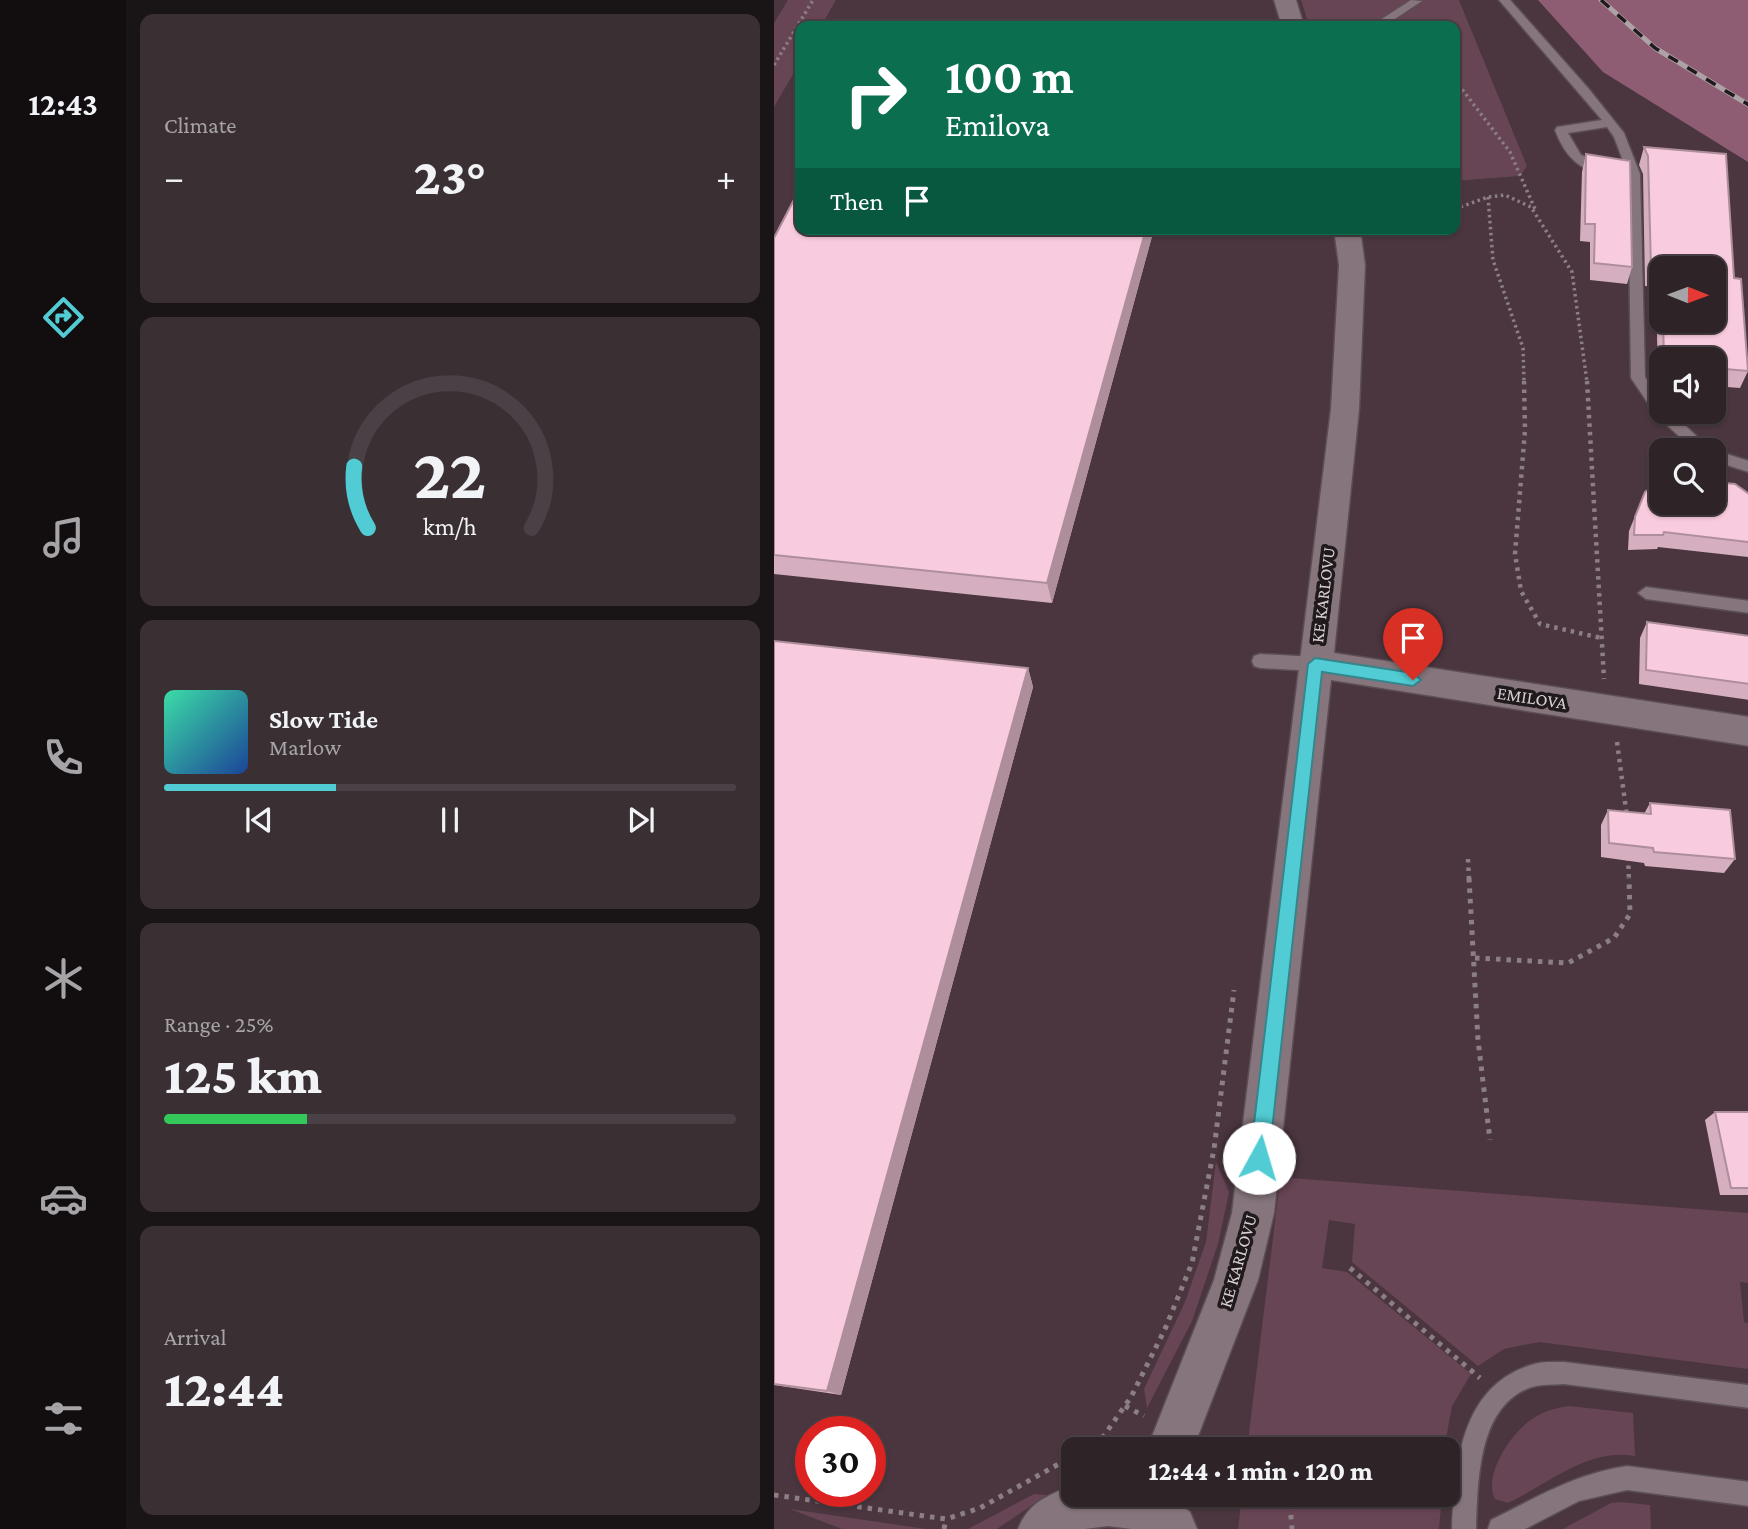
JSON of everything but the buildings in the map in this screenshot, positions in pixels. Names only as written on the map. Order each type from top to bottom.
[{"type":"street","points":[[1285,0],[1291,21]]},
{"type":"street","name":"KE KARLOVU","points":[[1175,1437],[1236,1280],[1253,1213],[1345,409],[1352,265],[1348,235]]},
{"type":"street","name":"EMILOVA","points":[[1315,664],[1749,732]]},
{"type":"street","points":[[1042,1529],[1061,1514],[1095,1502],[1113,1501],[1157,1511]]},
{"type":"lane","points":[[1276,0],[1285,0]]},
{"type":"lane","points":[[1504,0],[1620,136],[1634,174],[1638,377],[1649,393]]},
{"type":"lane","points":[[1385,21],[1417,1]]},
{"type":"lane","points":[[1609,123],[1561,130],[1569,153],[1586,165],[1634,174]]},
{"type":"lane","points":[[1675,424],[1691,438]]},
{"type":"lane","points":[[1726,459],[1749,467]]},
{"type":"lane","points":[[1646,593],[1749,607]]},
{"type":"lane","points":[[1260,661],[1315,664]]},
{"type":"lane","points":[[1464,1529],[1465,1486],[1471,1452],[1481,1426],[1500,1395],[1513,1381],[1527,1374],[1545,1371],[1749,1397]]},
{"type":"lane","points":[[1500,1529],[1585,1485],[1607,1480],[1627,1478],[1749,1494]]},
{"type":"path","points":[[800,21],[813,0]]},
{"type":"path","points":[[774,65],[795,30]]},
{"type":"path","points":[[1460,87],[1510,152],[1526,193],[1556,246]]},
{"type":"path","points":[[1460,207],[1488,197],[1505,195],[1531,207],[1572,272],[1585,354],[1605,691]]},
{"type":"path","points":[[1488,197],[1493,260],[1523,348],[1525,430],[1515,554],[1521,591],[1540,624],[1601,638]]},
{"type":"path","points":[[1618,746],[1627,822]]},
{"type":"path","points":[[1475,958],[1568,963],[1614,938],[1630,914],[1628,849]]},
{"type":"path","points":[[1468,859],[1478,1040],[1490,1140]]},
{"type":"path","points":[[1103,1437],[1131,1397],[1165,1329],[1192,1263],[1214,1150],[1234,990]]},
{"type":"path","points":[[1350,1268],[1500,1395]]},
{"type":"path","points":[[774,1495],[946,1518],[980,1508],[1061,1463]]},
{"type":"path","points":[[1290,1507],[1292,1529]]},
{"type":"path","points":[[944,1529],[946,1518]]},
{"type":"shaded area","points":[[774,0],[1301,0],[1307,21],[795,21],[795,235],[1460,235],[1460,181],[1520,176],[1527,166],[1459,0],[1538,0],[1604,72],[1748,162],[1748,1529],[774,1529]]},
{"type":"shaded area","points":[[788,0],[836,0],[824,21],[795,21],[795,71],[774,107],[774,23]]},
{"type":"shaded area","points":[[1301,0],[1459,0],[1527,166],[1520,176],[1460,181],[1460,21],[1307,21]]},
{"type":"shaded area","points":[[1538,0],[1748,0],[1748,162],[1603,72]]},
{"type":"shaded area","points":[[1216,1162],[1229,1192],[1218,1244],[1192,1321],[1147,1408],[1144,1389],[1185,1302],[1206,1242]]},
{"type":"shaded area","points":[[1291,1178],[1748,1213],[1748,1283],[1740,1282],[1744,1322],[1748,1323],[1748,1369],[1539,1342],[1504,1349],[1478,1366],[1352,1262],[1355,1224],[1329,1220],[1322,1268],[1347,1272],[1471,1374],[1452,1406],[1446,1437],[1248,1437],[1279,1189]]},
{"type":"shaded area","points":[[1569,1406],[1633,1413],[1635,1456],[1601,1457],[1569,1469],[1508,1503],[1495,1499],[1493,1477],[1502,1453],[1510,1441],[1537,1416]]},
{"type":"shaded area","points":[[1034,1494],[1047,1495],[997,1529],[968,1529]]},
{"type":"shaded area","points":[[1611,1503],[1650,1505],[1651,1529],[1563,1529]]},
{"type":"shaded area","points":[[1241,1507],[1441,1507],[1439,1529],[1238,1529]]},
{"type":"shaded area","points":[[790,1509],[926,1529],[842,1529]]},
{"type":"railway","points":[[1601,0],[1655,48],[1749,105]]},
{"type":"route","points":[[1259,1158],[1315,664],[1413,680]]}]
